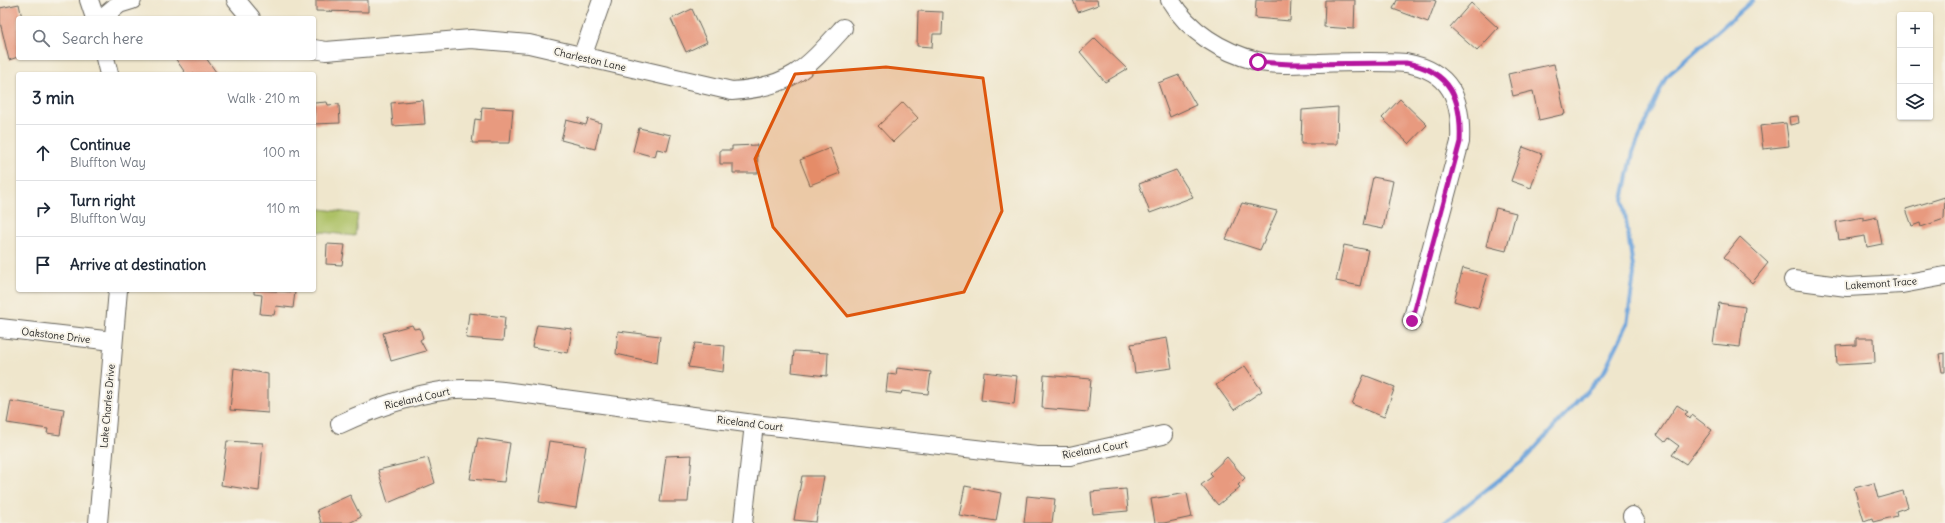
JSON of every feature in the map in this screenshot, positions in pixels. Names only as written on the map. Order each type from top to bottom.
[{"type":"street","points":[[89,0],[94,16]]},
{"type":"street","points":[[104,16],[119,4],[132,0]]},
{"type":"street","points":[[236,0],[249,16]]},
{"type":"street","points":[[582,57],[602,0]]},
{"type":"street","points":[[1170,0],[1176,11],[1194,30],[1212,43],[1258,62],[1290,64],[1406,63],[1422,66],[1433,71],[1452,91],[1457,102],[1461,122],[1460,142],[1412,321]]},
{"type":"street","name":"Charleston Lane","points":[[316,49],[334,50],[471,38],[529,44],[732,91],[753,90],[774,84],[798,72],[812,62],[844,28]]},
{"type":"street","points":[[106,60],[108,72]]},
{"type":"street","name":"Lakemont Trace","points":[[1793,280],[1847,287],[1902,284],[1945,276]]},
{"type":"street","name":"Lake Charles Drive","points":[[98,523],[118,292]]},
{"type":"street","name":"Oakstone Drive","points":[[0,328],[113,341]]},
{"type":"street","name":"Riceland Court","points":[[340,424],[368,410],[419,396],[449,390],[470,389],[504,391],[754,424],[1037,456],[1070,456],[1163,435]]},
{"type":"street","points":[[743,523],[754,424]]},
{"type":"highlighted area","points":[[886,67],[983,78],[1002,211],[964,292],[847,316],[773,227],[755,159],[795,74]]},
{"type":"green space","points":[[316,208],[358,214],[355,236],[316,231]]},
{"type":"building","points":[[316,0],[368,0],[368,12],[316,11]]},
{"type":"building","points":[[1073,0],[1097,0],[1098,5],[1078,12]]},
{"type":"building","points":[[1256,0],[1291,0],[1290,21],[1255,18]]},
{"type":"building","points":[[1325,0],[1355,0],[1354,29],[1324,27]]},
{"type":"building","points":[[1397,0],[1436,1],[1428,22],[1393,9]]},
{"type":"building","points":[[1471,3],[1498,28],[1477,51],[1450,27]]},
{"type":"building","points":[[19,4],[22,16],[16,16],[16,58],[9,60],[0,22],[0,8]]},
{"type":"building","points":[[692,9],[707,42],[686,52],[671,19]]},
{"type":"building","points":[[918,11],[943,12],[942,34],[933,34],[932,47],[917,46]]},
{"type":"building","points":[[1095,38],[1127,69],[1105,82],[1080,52]]},
{"type":"building","points":[[176,60],[207,60],[216,72],[185,72]]},
{"type":"building","points":[[1554,64],[1565,114],[1539,120],[1533,91],[1513,96],[1508,74]]},
{"type":"building","points":[[1179,75],[1196,105],[1170,117],[1158,83]]},
{"type":"building","points":[[1400,99],[1427,125],[1409,144],[1382,118]]},
{"type":"building","points":[[423,100],[425,124],[393,126],[391,103]]},
{"type":"building","points":[[327,102],[328,105],[339,104],[340,123],[316,124],[316,103]]},
{"type":"building","points":[[903,102],[918,118],[893,142],[878,126]]},
{"type":"building","points":[[482,107],[513,109],[510,143],[472,143],[475,119],[481,120]]},
{"type":"building","points":[[1338,107],[1337,144],[1301,144],[1302,110]]},
{"type":"building","points":[[1798,116],[1799,123],[1790,125],[1789,117]]},
{"type":"building","points":[[588,119],[601,123],[595,149],[561,140],[566,120],[586,125]]},
{"type":"building","points":[[1786,123],[1789,146],[1763,149],[1760,126]]},
{"type":"building","points":[[639,128],[671,135],[667,151],[657,149],[655,157],[633,151]]},
{"type":"building","points":[[757,145],[758,173],[733,173],[733,164],[720,164],[720,150],[732,150],[732,146]]},
{"type":"building","points":[[1523,147],[1542,154],[1531,188],[1511,181]]},
{"type":"building","points":[[830,148],[840,173],[810,185],[800,160]]},
{"type":"building","points":[[1176,170],[1193,197],[1150,213],[1139,184]]},
{"type":"building","points":[[1373,177],[1393,181],[1383,229],[1363,225]]},
{"type":"building","points":[[1945,197],[1944,219],[1921,227],[1920,223],[1912,226],[1906,209]]},
{"type":"building","points":[[1242,203],[1277,211],[1260,250],[1226,239]]},
{"type":"building","points":[[1496,208],[1516,213],[1506,251],[1486,246]]},
{"type":"building","points":[[1863,217],[1863,220],[1877,217],[1882,244],[1867,247],[1865,236],[1839,240],[1836,222]]},
{"type":"building","points":[[1740,237],[1768,263],[1752,283],[1724,257]]},
{"type":"building","points":[[327,244],[345,245],[342,265],[326,264]]},
{"type":"building","points":[[1344,245],[1368,250],[1360,286],[1336,281]]},
{"type":"building","points":[[1463,268],[1488,275],[1478,308],[1454,301]]},
{"type":"building","points":[[254,292],[295,292],[293,308],[276,306],[274,315],[260,314],[262,295],[254,294]]},
{"type":"building","points":[[1719,303],[1745,307],[1740,347],[1713,344]]},
{"type":"building","points":[[469,313],[505,317],[503,341],[466,338]]},
{"type":"building","points":[[412,325],[414,329],[420,328],[423,338],[420,340],[426,351],[391,361],[383,333]]},
{"type":"building","points":[[537,325],[572,329],[568,353],[532,347]]},
{"type":"building","points":[[618,331],[660,336],[657,363],[616,354]]},
{"type":"building","points":[[1167,338],[1172,368],[1135,373],[1131,344]]},
{"type":"building","points":[[1856,338],[1874,338],[1875,363],[1837,365],[1836,346],[1856,345]]},
{"type":"building","points":[[695,343],[725,346],[723,372],[688,367]]},
{"type":"building","points":[[794,351],[828,353],[827,376],[792,372]]},
{"type":"building","points":[[1945,353],[1945,372],[1942,372],[1939,354]]},
{"type":"building","points":[[1245,366],[1262,391],[1234,410],[1216,385]]},
{"type":"building","points":[[234,368],[268,374],[268,413],[230,410]]},
{"type":"building","points":[[897,368],[931,372],[928,394],[902,391],[901,394],[886,392],[888,374],[896,375]]},
{"type":"building","points":[[984,372],[1017,376],[1014,404],[981,400]]},
{"type":"building","points":[[1044,375],[1091,379],[1088,412],[1042,408]]},
{"type":"building","points":[[1364,375],[1395,387],[1384,417],[1352,404]]},
{"type":"building","points":[[11,401],[64,409],[60,435],[47,433],[48,429],[7,423]]},
{"type":"building","points":[[1677,405],[1688,412],[1685,414],[1690,419],[1692,415],[1712,430],[1686,464],[1672,455],[1679,446],[1668,438],[1665,442],[1657,435]]},
{"type":"building","points":[[478,438],[510,443],[504,482],[470,479]]},
{"type":"building","points":[[227,441],[263,443],[259,491],[221,485]]},
{"type":"building","points":[[549,441],[586,446],[576,508],[539,502]]},
{"type":"building","points":[[692,455],[688,502],[660,502],[666,456]]},
{"type":"building","points":[[1227,457],[1245,478],[1238,485],[1240,487],[1218,505],[1201,485],[1213,476],[1210,473]]},
{"type":"building","points":[[428,458],[435,483],[388,503],[378,470]]},
{"type":"building","points":[[802,476],[824,476],[816,522],[794,520]]},
{"type":"building","points":[[1874,483],[1878,498],[1903,491],[1908,507],[1896,511],[1897,516],[1873,522],[1872,518],[1864,521],[1854,488]]},
{"type":"building","points":[[965,486],[1001,493],[996,521],[959,515]]},
{"type":"building","points":[[1126,489],[1128,511],[1093,514],[1091,492]]},
{"type":"building","points":[[1187,493],[1192,517],[1164,523],[1155,523],[1151,499]]},
{"type":"building","points":[[350,495],[361,517],[349,523],[321,523],[317,510]]},
{"type":"building","points":[[1027,496],[1055,499],[1052,523],[1024,523]]},
{"type":"waterway","points":[[1444,523],[1524,460],[1604,372],[1627,325],[1634,274],[1623,200],[1633,152],[1666,77],[1753,0]]},
{"type":"route","points":[[1258,62],[1290,64],[1331,62],[1406,63],[1422,66],[1433,71],[1452,91],[1457,102],[1461,122],[1460,142],[1412,321]]}]
